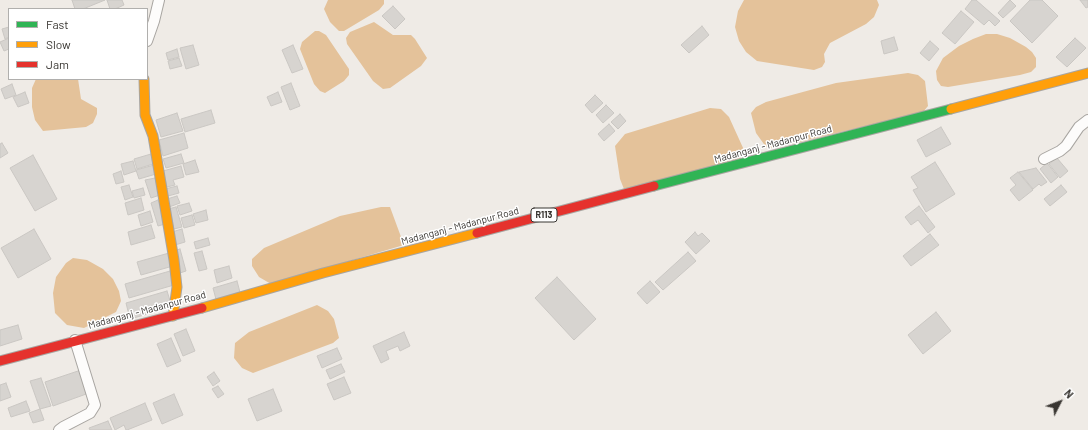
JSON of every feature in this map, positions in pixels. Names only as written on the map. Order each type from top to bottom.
[{"type":"main road","name":"Madanganj - Madanpur Road","points":[[0,360],[173,316],[323,273],[1088,73]]},
{"type":"main road","points":[[144,80],[145,115],[153,136],[174,260],[177,287],[173,316]]},
{"type":"street","points":[[148,38],[159,0]]},
{"type":"street","points":[[1044,159],[1060,151],[1066,146],[1079,127],[1088,120]]},
{"type":"street","points":[[59,430],[90,413],[95,405],[75,340]]},
{"type":"shaded area","points":[[328,0],[384,0],[384,4],[379,10],[344,31],[339,31],[330,22],[324,9]]},
{"type":"shaded area","points":[[744,0],[877,0],[879,5],[874,17],[866,24],[830,43],[824,54],[825,62],[822,67],[814,70],[757,61],[746,52],[739,41],[735,27],[738,11]]},
{"type":"shaded area","points":[[374,22],[393,35],[411,35],[427,58],[421,66],[390,88],[383,89],[373,81],[347,44],[346,38],[350,32]]},
{"type":"shaded area","points":[[315,31],[319,31],[326,35],[349,69],[349,75],[344,81],[325,93],[320,91],[314,84],[300,49],[302,42]]},
{"type":"shaded area","points":[[986,34],[997,34],[1010,38],[1026,47],[1036,58],[1036,67],[1031,72],[1020,75],[948,87],[941,86],[937,80],[936,71],[943,58],[959,46]]},
{"type":"shaded area","points":[[908,73],[918,75],[925,81],[928,106],[923,112],[775,148],[766,147],[756,133],[751,113],[756,107],[766,102],[836,83]]},
{"type":"shaded area","points":[[36,80],[78,80],[81,99],[97,108],[97,114],[93,123],[86,127],[43,131],[35,120],[32,107],[32,88]]},
{"type":"shaded area","points":[[710,108],[721,109],[729,117],[744,150],[740,159],[624,189],[620,179],[615,146],[625,134]]},
{"type":"shaded area","points":[[381,207],[390,207],[404,245],[271,284],[259,277],[252,266],[252,259],[264,248],[340,216]]},
{"type":"shaded area","points":[[73,258],[87,260],[103,269],[113,279],[119,291],[121,301],[116,312],[84,328],[67,325],[55,313],[53,293],[56,277],[66,263]]},
{"type":"shaded area","points":[[317,305],[328,311],[334,319],[339,338],[333,343],[253,373],[242,368],[234,358],[235,343],[249,332]]},
{"type":"building","points":[[72,0],[105,0],[85,8],[75,8]]},
{"type":"building","points":[[107,0],[122,0],[124,5],[117,8],[110,8]]},
{"type":"building","points":[[972,0],[976,0],[1000,21],[995,26],[989,20],[984,25],[965,9]]},
{"type":"building","points":[[1010,0],[1016,6],[1003,18],[998,13]]},
{"type":"building","points":[[1030,0],[1042,0],[1058,16],[1032,43],[1010,21]]},
{"type":"building","points":[[1080,0],[1088,0],[1088,7],[1086,8]]},
{"type":"building","points":[[393,6],[405,19],[395,29],[382,16]]},
{"type":"building","points":[[961,11],[974,22],[955,44],[942,33]]},
{"type":"building","points":[[702,26],[709,35],[689,53],[681,45]]},
{"type":"building","points":[[8,27],[8,38],[5,39],[2,29]]},
{"type":"building","points":[[894,37],[898,50],[884,54],[881,41]]},
{"type":"building","points":[[8,38],[8,49],[4,51],[0,42]]},
{"type":"building","points":[[1075,38],[1086,48],[1067,67],[1056,57]]},
{"type":"building","points":[[930,41],[939,49],[929,61],[920,53]]},
{"type":"building","points":[[193,45],[199,65],[186,69],[180,48]]},
{"type":"building","points":[[293,45],[303,69],[292,73],[282,50]]},
{"type":"building","points":[[177,49],[179,57],[168,60],[166,53]]},
{"type":"building","points":[[179,58],[182,66],[170,69],[168,61]]},
{"type":"building","points":[[291,83],[300,106],[290,110],[281,87]]},
{"type":"building","points":[[12,84],[16,95],[5,99],[1,89]]},
{"type":"building","points":[[25,92],[29,103],[18,107],[13,97]]},
{"type":"building","points":[[278,92],[282,102],[271,106],[267,97]]},
{"type":"building","points":[[595,95],[603,103],[592,113],[585,105]]},
{"type":"building","points":[[606,105],[614,113],[603,123],[596,115]]},
{"type":"building","points":[[211,110],[215,123],[185,132],[181,119]]},
{"type":"building","points":[[177,113],[183,131],[161,137],[156,120]]},
{"type":"building","points":[[620,114],[626,121],[618,129],[611,122]]},
{"type":"building","points":[[609,124],[615,131],[604,141],[598,134]]},
{"type":"building","points":[[941,127],[951,144],[926,157],[917,140]]},
{"type":"building","points":[[184,133],[188,148],[163,156],[159,140]]},
{"type":"building","points":[[2,143],[8,153],[0,158],[0,144]]},
{"type":"building","points":[[151,154],[153,164],[137,169],[134,159]]},
{"type":"building","points":[[181,154],[184,163],[166,168],[163,159]]},
{"type":"building","points":[[33,155],[57,199],[35,211],[10,168]]},
{"type":"building","points":[[1057,158],[1068,171],[1060,178],[1049,164]]},
{"type":"building","points":[[195,160],[199,172],[186,175],[183,164]]},
{"type":"building","points":[[133,161],[136,171],[124,175],[121,164]]},
{"type":"building","points":[[935,162],[955,194],[926,212],[913,190],[918,188],[911,177]]},
{"type":"building","points":[[1047,163],[1058,177],[1051,183],[1040,169]]},
{"type":"building","points":[[154,165],[156,174],[139,179],[136,170]]},
{"type":"building","points":[[181,166],[184,177],[173,180],[175,185],[167,187],[163,171]]},
{"type":"building","points":[[1036,168],[1047,182],[1041,186],[1039,184],[1033,189],[1019,172]]},
{"type":"building","points":[[121,171],[124,182],[116,184],[113,174]]},
{"type":"building","points":[[1018,172],[1033,190],[1019,201],[1010,190],[1016,185],[1010,178]]},
{"type":"building","points":[[155,178],[160,195],[151,198],[145,180]]},
{"type":"building","points":[[129,185],[133,197],[125,200],[121,187]]},
{"type":"building","points":[[1061,185],[1067,192],[1050,206],[1044,199]]},
{"type":"building","points":[[177,186],[179,193],[168,196],[165,189]]},
{"type":"building","points":[[143,188],[145,195],[134,198],[132,191]]},
{"type":"building","points":[[177,196],[180,203],[169,207],[167,199]]},
{"type":"building","points":[[141,198],[144,210],[128,215],[125,203]]},
{"type":"building","points":[[158,200],[165,224],[158,226],[151,203]]},
{"type":"building","points":[[189,203],[192,211],[180,215],[177,206]]},
{"type":"building","points":[[919,206],[935,227],[928,233],[918,220],[911,225],[905,217]]},
{"type":"building","points":[[176,207],[182,227],[174,229],[168,209]]},
{"type":"building","points":[[206,210],[208,220],[196,223],[193,214]]},
{"type":"building","points":[[150,211],[153,222],[141,226],[138,215]]},
{"type":"building","points":[[192,215],[195,225],[184,228],[181,218]]},
{"type":"building","points":[[151,225],[155,238],[131,245],[128,232]]},
{"type":"building","points":[[34,229],[51,259],[18,278],[1,248]]},
{"type":"building","points":[[182,229],[185,242],[175,245],[172,232]]},
{"type":"building","points":[[695,232],[698,236],[702,233],[710,241],[696,254],[685,242]]},
{"type":"building","points":[[930,234],[939,245],[911,266],[903,256]]},
{"type":"building","points":[[208,238],[210,245],[196,249],[194,242]]},
{"type":"building","points":[[180,249],[186,271],[180,273],[174,251]]},
{"type":"building","points":[[202,251],[207,269],[199,271],[194,253]]},
{"type":"building","points":[[688,252],[696,261],[663,290],[655,282]]},
{"type":"building","points":[[169,253],[173,266],[141,275],[137,262]]},
{"type":"building","points":[[229,266],[232,278],[217,283],[214,270]]},
{"type":"building","points":[[170,271],[174,285],[129,298],[125,284]]},
{"type":"building","points":[[557,277],[596,319],[574,340],[535,298]]},
{"type":"building","points":[[237,281],[241,296],[217,303],[213,288]]},
{"type":"building","points":[[650,281],[660,292],[647,304],[637,293]]},
{"type":"building","points":[[167,291],[172,307],[130,319],[126,303]]},
{"type":"building","points":[[936,312],[951,331],[923,354],[908,335]]},
{"type":"building","points":[[18,325],[22,339],[0,346],[0,330]]},
{"type":"building","points":[[186,329],[195,351],[183,356],[174,334]]},
{"type":"building","points":[[404,332],[410,346],[400,351],[398,346],[386,351],[389,359],[381,363],[373,346]]},
{"type":"building","points":[[171,338],[181,361],[167,367],[157,344]]},
{"type":"building","points":[[337,348],[342,359],[322,368],[317,356]]},
{"type":"building","points":[[341,364],[345,372],[330,379],[326,370]]},
{"type":"building","points":[[81,370],[89,393],[53,406],[45,382]]},
{"type":"building","points":[[214,372],[220,381],[213,386],[207,377]]},
{"type":"building","points":[[344,377],[351,393],[334,400],[327,384]]},
{"type":"building","points":[[41,378],[51,406],[40,409],[30,381]]},
{"type":"building","points":[[6,383],[11,397],[0,401],[0,385]]},
{"type":"building","points":[[218,386],[224,394],[218,398],[212,389]]},
{"type":"building","points":[[273,389],[282,411],[257,421],[248,399]]},
{"type":"building","points":[[174,394],[183,415],[162,424],[153,403]]},
{"type":"building","points":[[26,401],[30,411],[11,417],[8,408]]},
{"type":"building","points":[[145,403],[152,420],[127,430],[124,425],[115,430],[110,418]]},
{"type":"building","points":[[40,409],[44,420],[33,423],[29,413]]},
{"type":"building","points":[[108,421],[112,430],[90,430],[89,428]]},
{"type":"traffic: fast","points":[[654,186],[951,109]]},
{"type":"traffic: slow","points":[[951,109],[1088,73]]},
{"type":"traffic: slow","points":[[144,80],[145,115],[153,136],[174,260],[177,287],[173,316]]},
{"type":"traffic: slow","points":[[202,308],[323,273],[477,233]]},
{"type":"traffic: jam","points":[[477,233],[654,186]]},
{"type":"traffic: jam","points":[[0,361],[202,308]]}]
